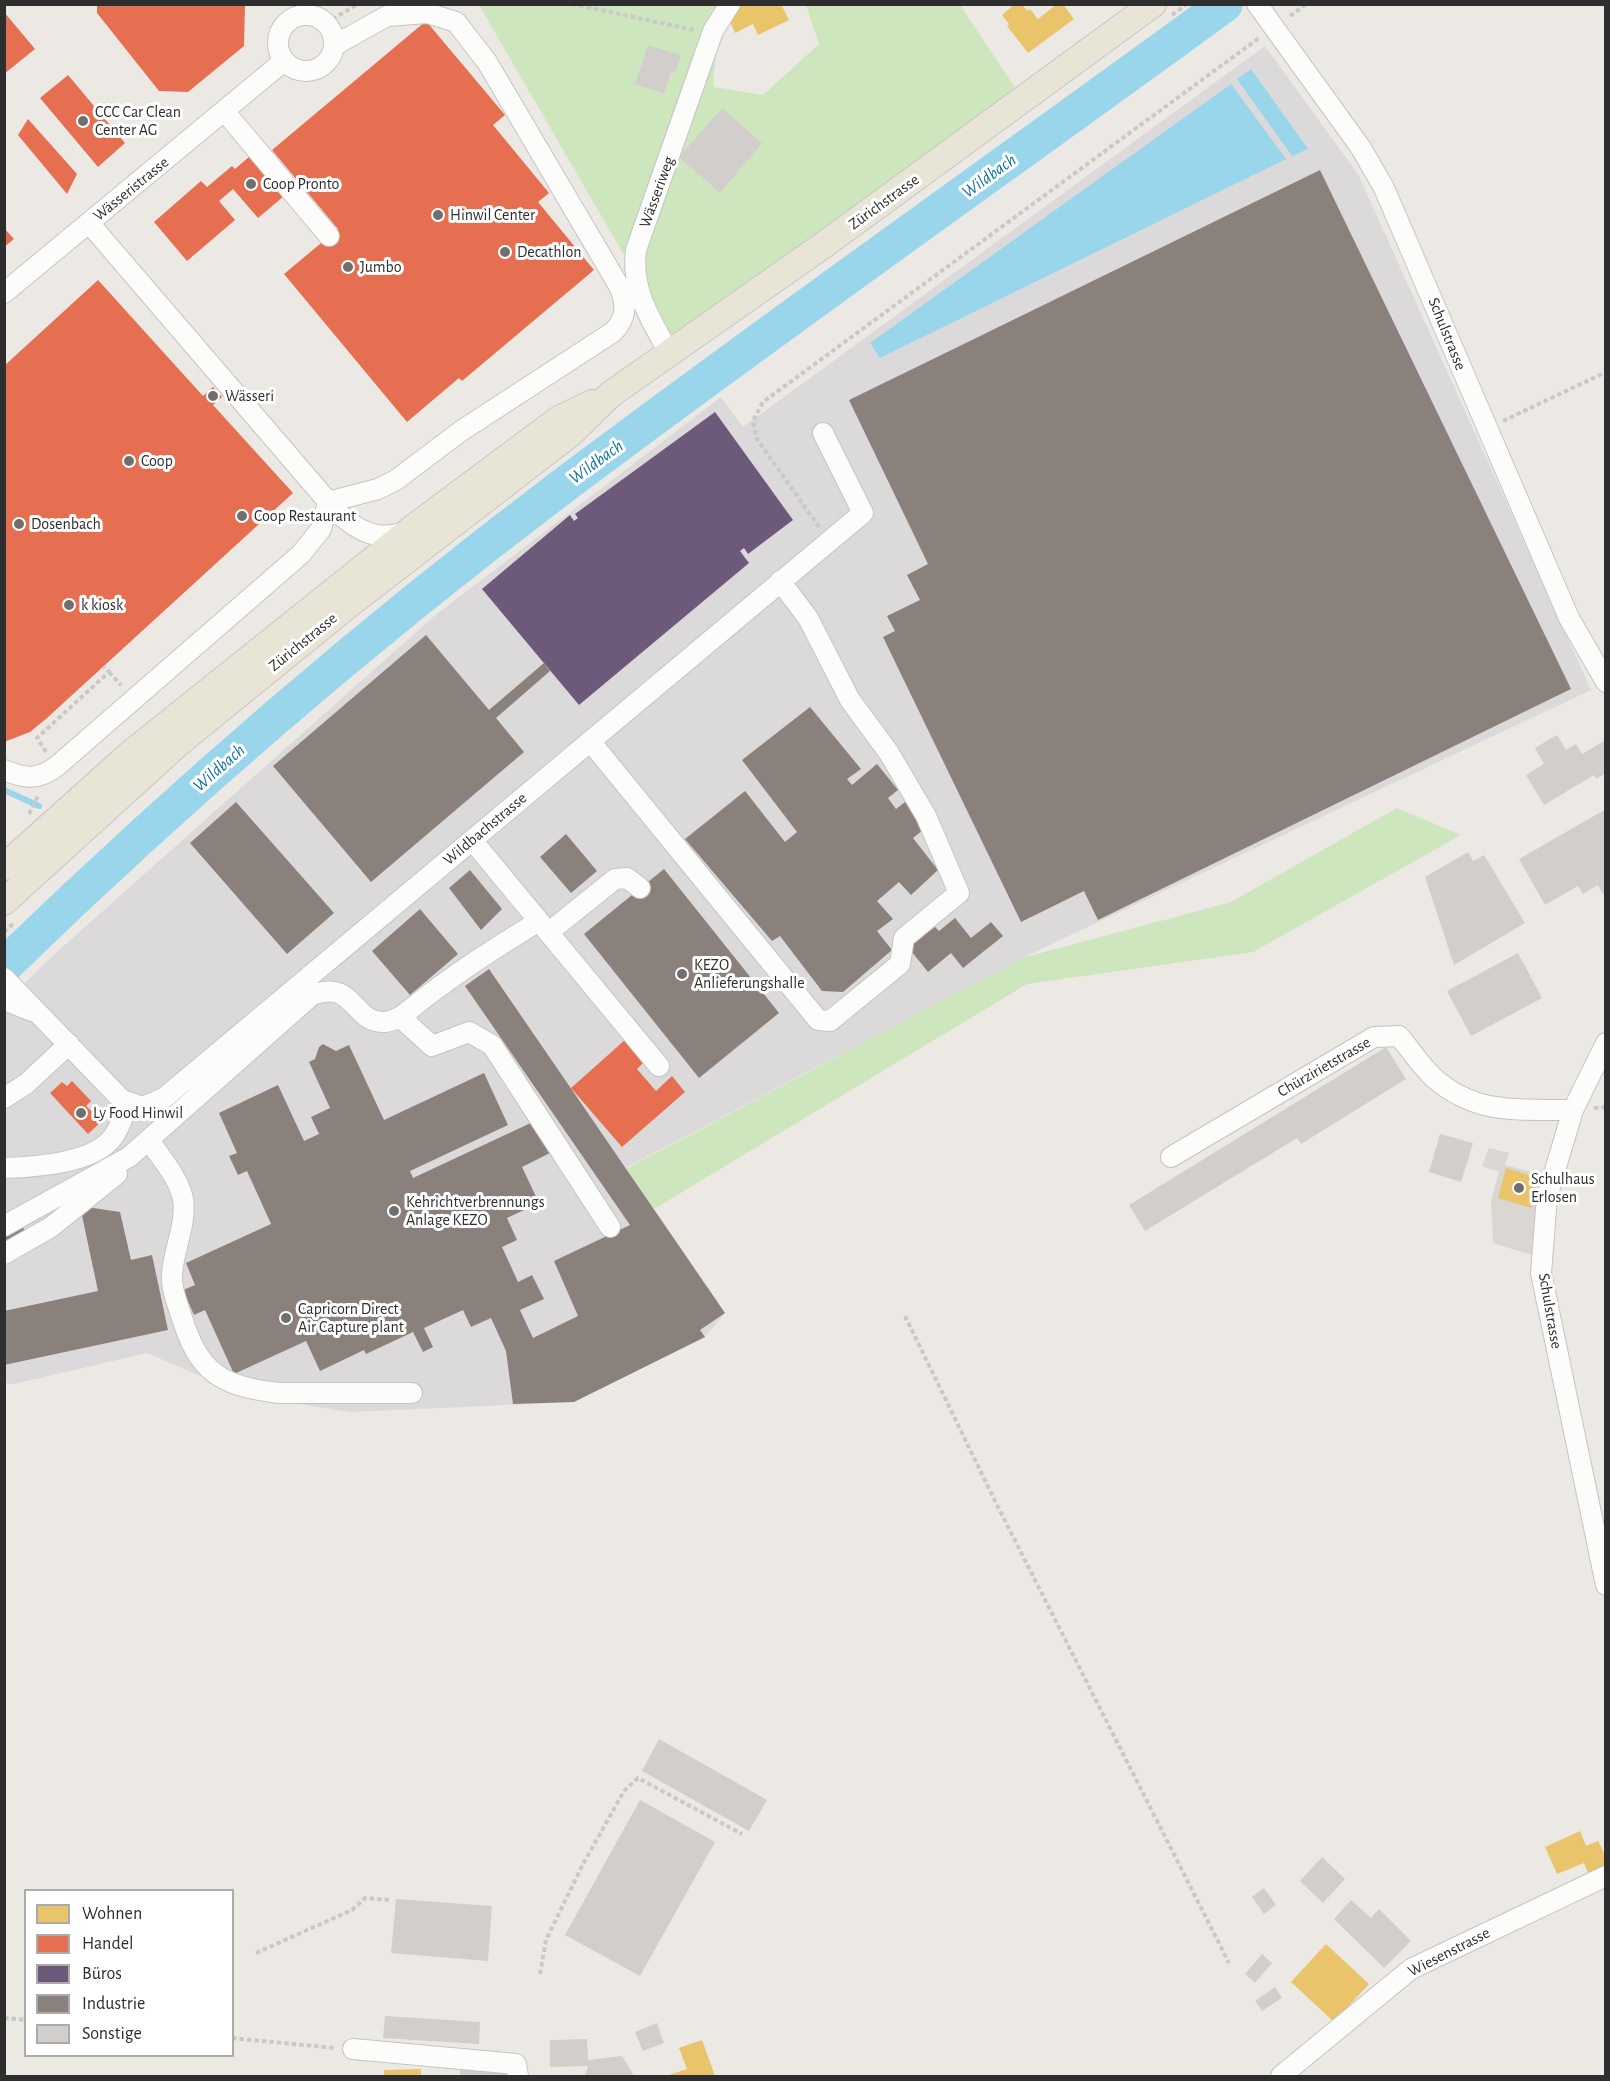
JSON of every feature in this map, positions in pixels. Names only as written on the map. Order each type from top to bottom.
[{"type":"main road","name":"Zürichstrasse","points":[[11,911],[180,742],[351,603],[570,434],[611,394],[668,351],[1160,11]]},
{"type":"main road","name":"Zürichstrasse","points":[[4,867],[130,754],[414,528],[559,419],[611,394]]},
{"type":"street","name":"Wässeriweg","points":[[668,351],[640,301],[636,284],[635,259],[639,240],[712,31],[730,4]]},
{"type":"street","name":"Schulstrasse","points":[[1257,4],[1360,148],[1384,188],[1404,229],[1486,429],[1569,618],[1605,682]]},
{"type":"street","points":[[328,502],[378,489],[396,480],[461,431],[613,332],[622,319],[625,304],[619,286],[487,62],[456,22],[428,13],[387,16],[334,45]]},
{"type":"street","points":[[302,15],[310,15],[326,22],[334,36],[334,45],[327,62],[310,72],[291,68],[284,61],[278,45],[278,37],[287,22],[302,15]]},
{"type":"street","name":"Wässeristrasse","points":[[4,293],[284,61]]},
{"type":"street","points":[[225,112],[329,236]]},
{"type":"street","points":[[89,223],[328,502],[354,527],[369,535],[390,536],[414,528]]},
{"type":"street","name":"Wildbachstrasse","points":[[128,1103],[143,1107],[164,1098],[863,513],[823,433]]},
{"type":"street","points":[[4,770],[25,778],[42,776],[57,766],[301,554],[321,529],[328,502]]},
{"type":"street","points":[[590,741],[818,1020],[830,1021],[900,964],[904,938],[959,893],[926,816],[890,753],[850,699],[808,618],[780,581]]},
{"type":"street","points":[[472,840],[659,1066]]},
{"type":"street","points":[[4,1226],[129,1156],[312,994],[331,990],[340,992],[375,1021],[392,1021],[463,967],[544,927],[615,879],[627,878],[640,888]]},
{"type":"street","points":[[4,1168],[43,1166],[97,1151],[113,1137],[128,1103],[5,979]]},
{"type":"street","points":[[4,1000],[40,1015]]},
{"type":"street","points":[[400,1017],[432,1046],[469,1032],[492,1045],[610,1227]]},
{"type":"street","name":"Chürzirietstrasse","points":[[1171,1157],[1374,1037],[1399,1036],[1434,1078],[1469,1101],[1490,1108],[1573,1110]]},
{"type":"street","name":"Schulstrasse","points":[[1605,1043],[1573,1110],[1546,1197],[1541,1273],[1605,1585]]},
{"type":"street","points":[[4,1098],[26,1084],[69,1044]]},
{"type":"street","points":[[148,1140],[175,1181],[183,1200],[172,1287],[191,1344],[204,1363],[226,1381],[257,1390],[279,1393],[412,1393]]},
{"type":"street","points":[[4,1254],[51,1227],[119,1172],[129,1156]]},
{"type":"street","name":"Wiesenstrasse","points":[[1281,2076],[1411,1969],[1605,1876]]},
{"type":"street","points":[[353,2049],[516,2064],[518,2076]]},
{"type":"path","points":[[326,22],[358,4]]},
{"type":"path","points":[[572,4],[684,30],[712,31]]},
{"type":"path","points":[[1160,11],[1187,4]]},
{"type":"path","points":[[806,507],[754,434],[755,415],[763,402],[1274,28]]},
{"type":"path","points":[[1486,429],[1605,372]]},
{"type":"path","points":[[42,776],[47,756],[37,738],[110,672],[104,667]]},
{"type":"path","points":[[27,817],[38,795]]},
{"type":"path","points":[[4,932],[11,911]]},
{"type":"path","points":[[905,1316],[995,1501],[1229,1963]]},
{"type":"path","points":[[540,1974],[546,1940],[582,1866],[624,1791],[639,1778],[742,1834]]},
{"type":"path","points":[[256,1953],[352,1910],[364,1898],[390,1900]]},
{"type":"path","points":[[4,2018],[24,2020]]},
{"type":"path","points":[[234,2038],[353,2049]]},
{"type":"shaded area","points":[[1265,46],[1358,174],[1591,690],[1022,958],[626,1168],[725,1313],[705,1337],[574,1402],[351,1412],[247,1396],[147,1353],[14,1384],[5,1383],[4,1003],[59,950],[433,617],[721,397],[743,427]]},
{"type":"shaded area","points":[[1489,1148],[1509,1153],[1505,1165],[1547,1176],[1535,1256],[1493,1243],[1491,1201],[1499,1172],[1482,1166]]},
{"type":"green space","points":[[479,5],[720,5],[713,87],[763,95],[819,44],[806,5],[960,5],[1024,101],[668,351],[628,262]]},
{"type":"green space","points":[[1397,808],[1461,835],[1253,952],[1027,984],[654,1209],[626,1169],[1022,958],[1231,902]]},
{"type":"water","points":[[1251,69],[1308,149],[1292,156],[1237,79]]},
{"type":"water","points":[[1231,84],[1286,159],[880,358],[870,343]]},
{"type":"building: Wohnen","points":[[742,4],[781,4],[789,20],[758,35],[753,24],[735,33],[726,12]]},
{"type":"building: Wohnen","points":[[1015,4],[1022,4],[1027,11],[1030,9],[1038,19],[1057,4],[1063,4],[1074,19],[1028,53],[1007,26],[1009,24],[1002,15]]},
{"type":"building: Wohnen","name":"Schulhaus Erlosen","points":[[1506,1168],[1539,1178],[1531,1208],[1498,1198]]},
{"type":"building: Wohnen","points":[[1580,1831],[1586,1846],[1598,1841],[1606,1857],[1606,1867],[1589,1875],[1584,1863],[1557,1874],[1545,1847]]},
{"type":"building: Wohnen","points":[[1326,1944],[1369,1984],[1334,2022],[1291,1982]]},
{"type":"building: Wohnen","points":[[702,2040],[715,2076],[666,2076],[687,2069],[679,2048]]},
{"type":"building: Wohnen","points":[[421,2069],[421,2076],[384,2076],[384,2070]]},
{"type":"building: Handel","points":[[97,4],[245,4],[244,46],[188,92],[159,91],[97,13]]},
{"type":"building: Handel","points":[[4,12],[35,49],[4,74]]},
{"type":"building: Handel","name":"Hinwil Center","points":[[426,21],[505,115],[493,125],[549,193],[538,202],[594,270],[462,381],[459,378],[407,422],[284,274],[338,229],[272,150]]},
{"type":"building: Handel","name":"CCC Car Clean Center AG","points":[[68,75],[125,143],[98,167],[40,98]]},
{"type":"building: Handel","points":[[28,119],[77,174],[67,194],[18,135]]},
{"type":"building: Handel","points":[[250,156],[284,196],[258,218],[233,189],[219,201],[235,220],[187,261],[154,222],[201,181],[207,187],[232,166],[235,169]]},
{"type":"building: Handel","points":[[4,228],[14,239],[4,247]]},
{"type":"building: Handel","points":[[98,280],[203,396],[213,387],[222,397],[213,405],[293,493],[47,718],[30,732],[4,742],[4,366]]},
{"type":"building: Handel","points":[[626,1039],[645,1061],[637,1069],[656,1091],[672,1076],[685,1092],[622,1147],[571,1088]]},
{"type":"building: Handel","name":"Ly Food Hinwil","points":[[72,1081],[91,1101],[86,1106],[102,1121],[88,1134],[50,1093],[62,1082],[67,1086]]},
{"type":"building: Büros","points":[[715,412],[793,520],[748,554],[744,548],[740,551],[749,563],[579,705],[482,589],[570,515],[574,521],[578,518],[575,514]]},
{"type":"building: Industrie","points":[[1320,170],[1571,689],[1098,920],[1084,891],[1021,922],[883,637],[895,631],[887,616],[920,600],[907,575],[928,564],[849,400]]},
{"type":"building: Industrie","points":[[426,635],[489,710],[544,663],[550,671],[496,718],[524,752],[371,882],[273,766]]},
{"type":"building: Industrie","points":[[810,707],[861,769],[847,779],[852,785],[877,764],[898,790],[888,798],[896,809],[909,799],[928,826],[913,838],[938,870],[911,895],[899,882],[877,901],[893,919],[877,931],[892,950],[843,992],[822,991],[780,936],[772,941],[685,839],[745,791],[785,842],[797,832],[742,760]]},
{"type":"building: Industrie","points":[[236,802],[334,913],[287,954],[190,843]]},
{"type":"building: Industrie","points":[[566,834],[597,871],[571,893],[540,857]]},
{"type":"building: Industrie","name":"KEZO Anlieferungshalle","points":[[664,869],[779,1013],[699,1078],[584,934]]},
{"type":"building: Industrie","points":[[470,870],[502,909],[481,930],[449,888]]},
{"type":"building: Industrie","points":[[420,909],[458,954],[410,995],[372,951]]},
{"type":"building: Industrie","points":[[955,918],[971,938],[991,922],[1003,936],[963,968],[951,953],[928,972],[907,946],[933,925],[939,931]]},
{"type":"building: Industrie","name":"Kehrichtverbrennungs Anlage KEZO","points":[[489,969],[725,1313],[700,1330],[705,1337],[574,1402],[513,1404],[506,1351],[491,1318],[471,1327],[463,1310],[424,1328],[433,1347],[423,1352],[413,1332],[366,1354],[364,1350],[320,1371],[306,1341],[234,1374],[205,1310],[194,1315],[183,1290],[195,1285],[186,1263],[271,1224],[247,1171],[238,1175],[229,1156],[237,1153],[219,1113],[278,1085],[304,1141],[319,1134],[311,1117],[330,1108],[309,1062],[315,1059],[319,1047],[323,1044],[336,1051],[349,1045],[384,1120],[484,1073],[508,1125],[410,1171],[413,1178],[535,1121],[550,1153],[522,1167],[539,1203],[507,1218],[517,1240],[502,1247],[518,1282],[532,1275],[544,1299],[520,1310],[533,1338],[578,1316],[554,1261],[630,1225],[465,986]]},
{"type":"building: Industrie","points":[[80,1206],[120,1212],[131,1260],[152,1255],[168,1330],[4,1365],[4,1311],[98,1291]]},
{"type":"building: Industrie","points":[[21,1224],[26,1233],[4,1259],[4,1227]]},
{"type":"building: Sonstige","points":[[648,45],[681,55],[675,73],[671,72],[664,93],[635,84]]},
{"type":"building: Sonstige","points":[[722,108],[762,143],[720,193],[679,157]]},
{"type":"building: Sonstige","points":[[1557,735],[1566,750],[1576,744],[1582,754],[1606,740],[1606,773],[1596,779],[1594,775],[1544,805],[1526,775],[1544,764],[1535,748]]},
{"type":"building: Sonstige","points":[[1606,809],[1606,892],[1603,894],[1598,885],[1583,894],[1578,886],[1545,905],[1519,859]]},
{"type":"building: Sonstige","points":[[1468,852],[1473,861],[1484,855],[1525,923],[1454,965],[1425,877]]},
{"type":"building: Sonstige","points":[[1518,953],[1542,998],[1471,1036],[1447,991]]},
{"type":"building: Sonstige","points":[[1386,1047],[1406,1079],[1301,1144],[1297,1138],[1145,1231],[1129,1205]]},
{"type":"building: Sonstige","points":[[1440,1134],[1473,1143],[1461,1182],[1429,1172]]},
{"type":"building: Sonstige","points":[[659,1739],[767,1800],[749,1831],[642,1771]]},
{"type":"building: Sonstige","points":[[640,1800],[715,1842],[640,1976],[565,1935]]},
{"type":"building: Sonstige","points":[[1322,1857],[1345,1879],[1323,1903],[1300,1881]]},
{"type":"building: Sonstige","points":[[1264,1888],[1276,1905],[1264,1914],[1252,1897]]},
{"type":"building: Sonstige","points":[[396,1899],[492,1906],[488,1961],[391,1953]]},
{"type":"building: Sonstige","points":[[1351,1900],[1371,1918],[1379,1909],[1411,1941],[1384,1968],[1334,1919]]},
{"type":"building: Sonstige","points":[[1262,1954],[1272,1963],[1255,1983],[1245,1974]]},
{"type":"building: Sonstige","points":[[1275,1987],[1282,1998],[1262,2011],[1255,2001]]},
{"type":"building: Sonstige","points":[[385,2016],[480,2022],[479,2044],[383,2038]]},
{"type":"building: Sonstige","points":[[657,2023],[664,2043],[643,2051],[635,2032]]},
{"type":"building: Sonstige","points":[[587,2039],[588,2060],[622,2056],[634,2076],[585,2076],[588,2066],[550,2067],[550,2040]]},
{"type":"building: Sonstige","points":[[460,2069],[510,2071],[510,2076],[460,2076]]},
{"type":"waterway","name":"Wildbach","points":[[4,966],[136,841],[272,720],[483,547],[721,369],[1225,4]]},
{"type":"waterway","points":[[4,790],[39,806]]},
{"type":"place","name":"CCC Car Clean Center AG","points":[[83,121]]},
{"type":"place","name":"Coop Pronto","points":[[251,184]]},
{"type":"place","name":"Hinwil Center","points":[[438,215]]},
{"type":"place","name":"Decathlon","points":[[505,252]]},
{"type":"place","name":"Jumbo","points":[[348,267]]},
{"type":"place","name":"Wässeri","points":[[213,396]]},
{"type":"place","name":"Coop","points":[[129,461]]},
{"type":"place","name":"Coop Restaurant","points":[[242,516]]},
{"type":"place","name":"Dosenbach","points":[[19,524]]},
{"type":"place","name":"k kiosk","points":[[69,605]]},
{"type":"place","name":"KEZO Anlieferungshalle","points":[[682,974]]},
{"type":"place","name":"Ly Food Hinwil","points":[[81,1113]]},
{"type":"place","name":"Schulhaus Erlosen","points":[[1519,1188]]},
{"type":"place","name":"Kehrichtverbrennungs Anlage KEZO","points":[[394,1211]]},
{"type":"place","name":"Capricorn Direct Air Capture plant","points":[[286,1318]]}]
